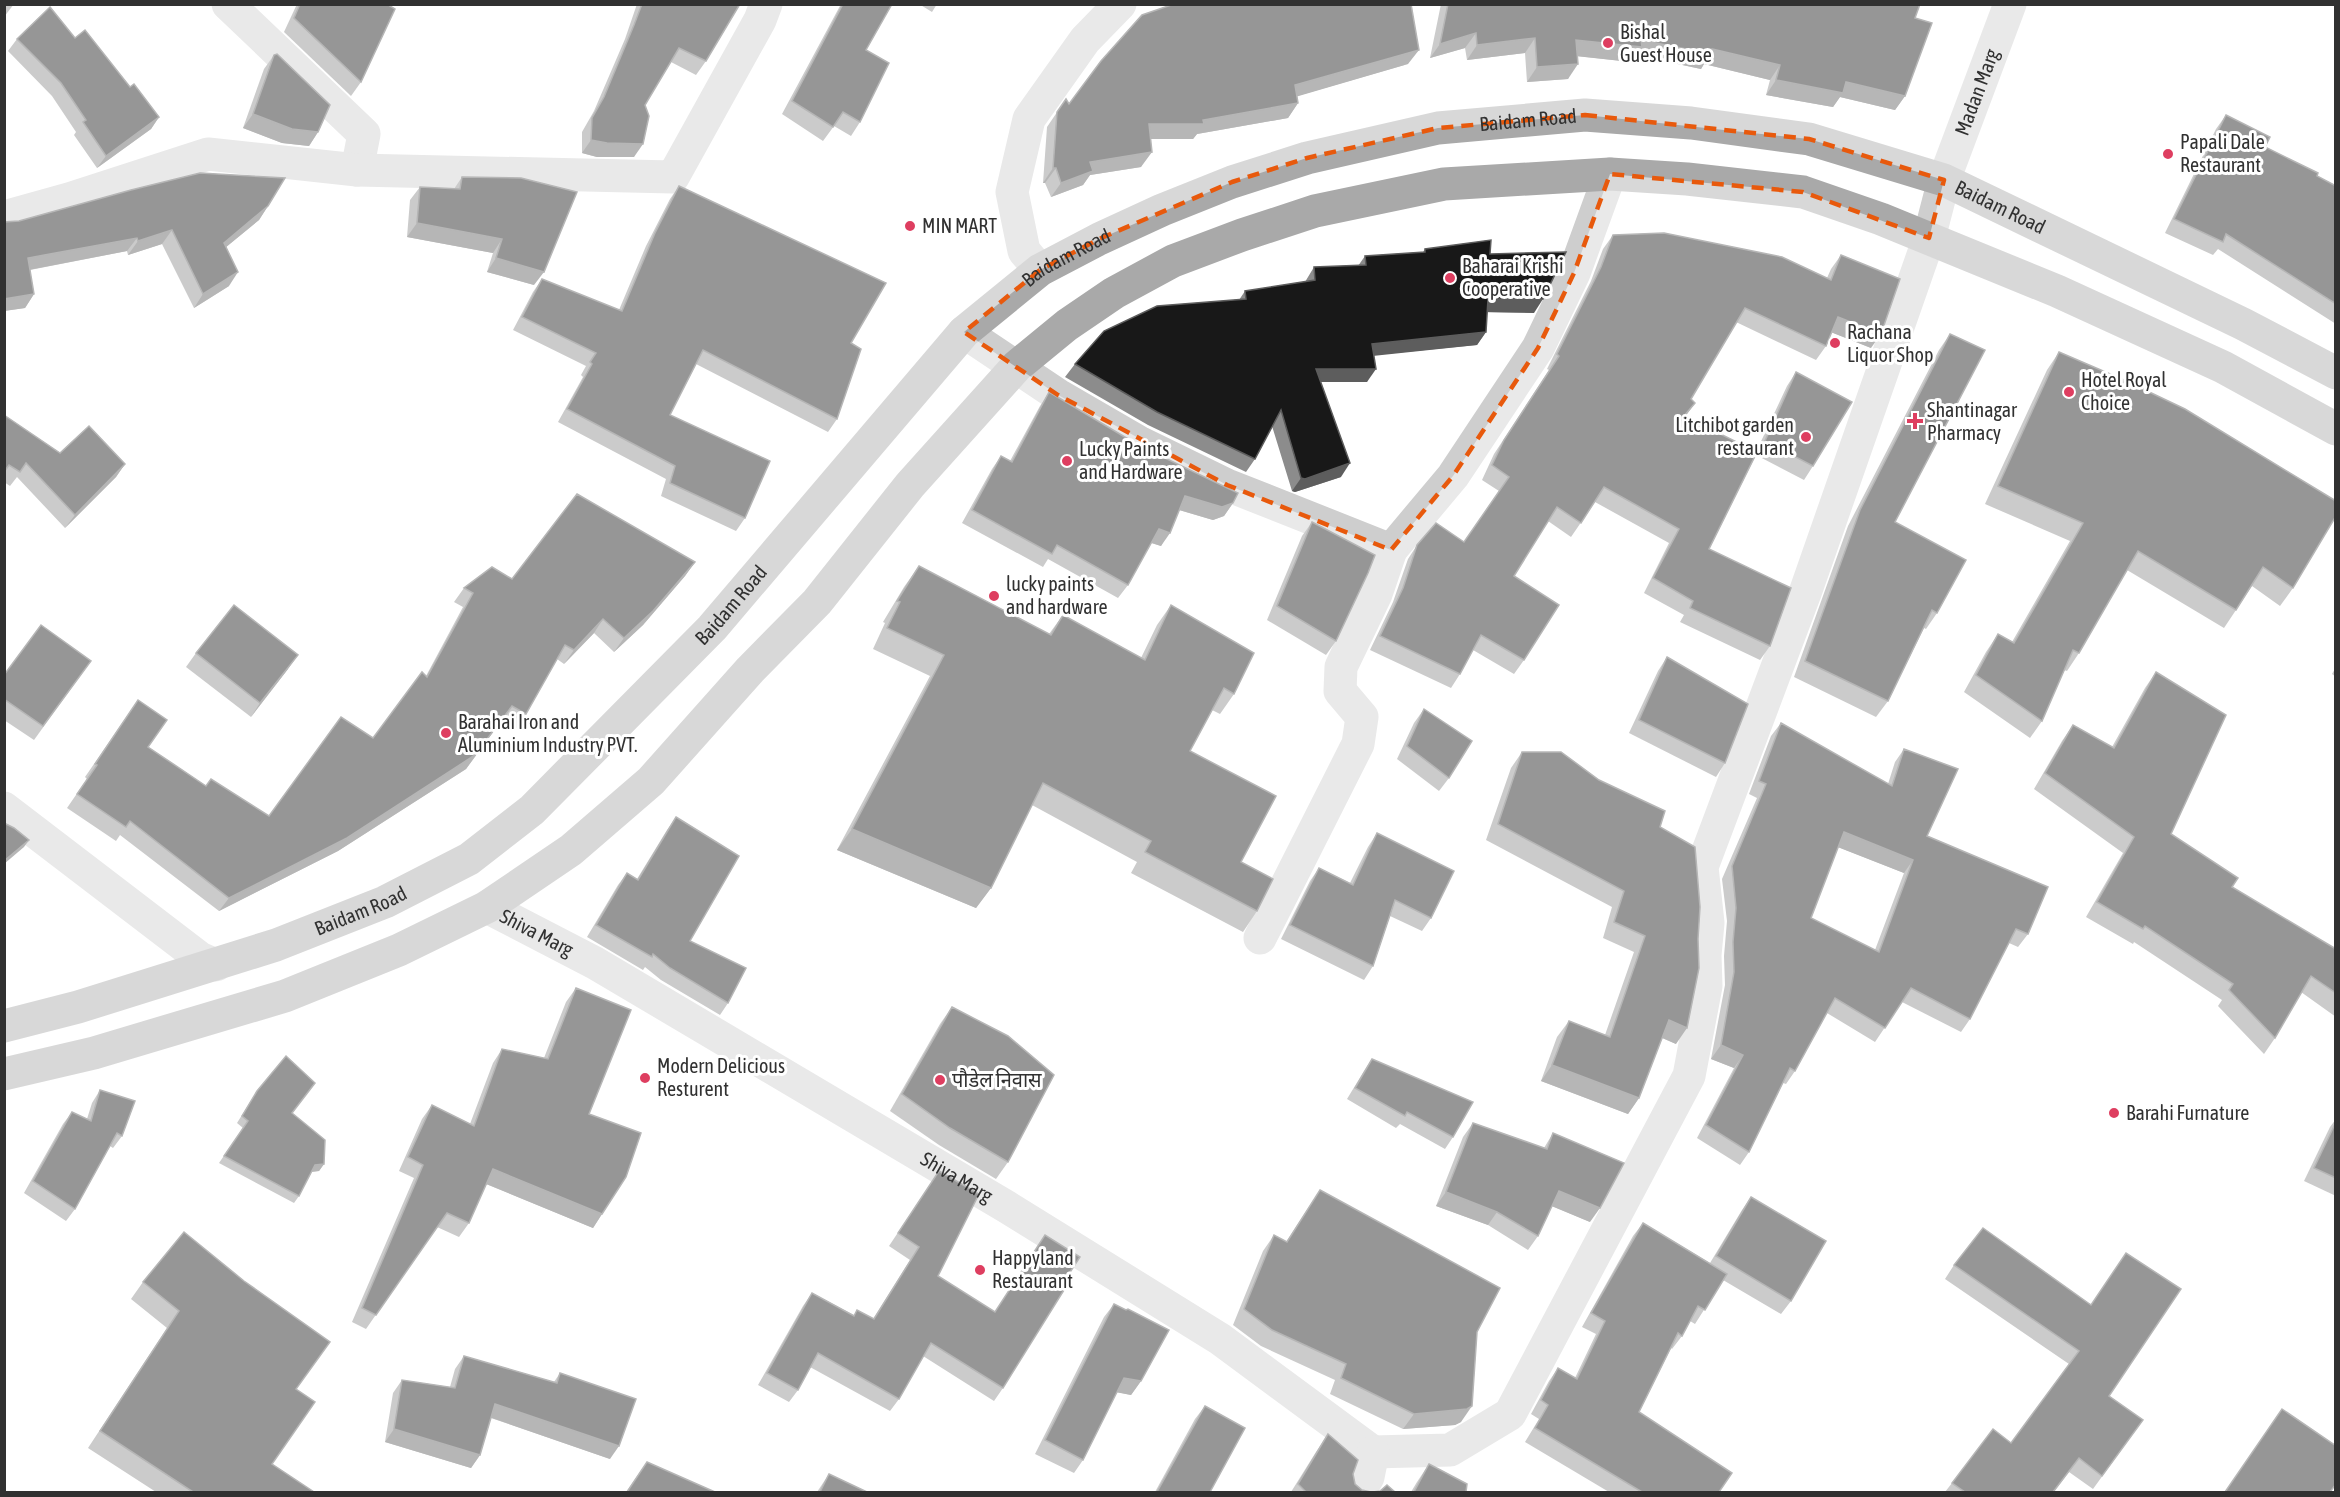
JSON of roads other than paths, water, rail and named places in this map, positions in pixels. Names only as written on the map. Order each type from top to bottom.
[{"type":"main road","name":"Baidam Road","points":[[4,1026],[78,1007],[276,945],[385,902],[469,859],[532,810],[712,628],[964,332],[1040,270],[1099,239],[1151,214],[1232,182],[1307,158],[1437,128],[1585,115],[1691,123],[1809,139],[1944,180],[2243,324],[2336,373]]},
{"type":"main road","points":[[4,1074],[94,1053],[285,996],[399,950],[487,907],[571,850],[651,781],[750,670],[817,602],[910,485],[1017,366],[1067,325],[1114,293],[1173,261],[1315,211],[1444,184],[1610,174],[1687,179],[1803,192],[1881,219],[2057,291],[2223,367],[2336,429]]},
{"type":"street","points":[[228,4],[364,134],[357,170]]},
{"type":"street","points":[[4,218],[208,154],[357,170],[673,177],[766,4]]},
{"type":"street","points":[[1040,270],[1024,250],[1012,192],[1029,119],[1085,40],[1120,4]]},
{"type":"street","name":"Madan Marg","points":[[1373,1452],[1450,1450],[1510,1414],[1689,1076],[1706,986],[1705,955],[1708,923],[1702,867],[1804,593],[1929,238],[1944,180],[2010,4]]},
{"type":"street","points":[[1260,938],[1358,744],[1362,717],[1340,691],[1341,667],[1376,594],[1391,550],[1453,476],[1538,348],[1574,273],[1610,174]]},
{"type":"street","points":[[964,332],[1058,395],[1139,442],[1227,485],[1391,550]]},
{"type":"street","points":[[4,808],[200,958],[216,965]]},
{"type":"street","name":"Shiva Marg","points":[[487,907],[595,963],[1007,1207],[1220,1339],[1373,1452]]},
{"type":"street","points":[[1359,1492],[1368,1477],[1373,1452]]},
{"type":"place","name":"Bishal Guest House","points":[[1608,43]]},
{"type":"place","name":"Papali Dale Restaurant","points":[[2168,154]]},
{"type":"place","name":"MIN MART","points":[[910,226]]},
{"type":"place","name":"Baharai Krishi Cooperative","points":[[1450,278]]},
{"type":"place","name":"Rachana Liquor Shop","points":[[1835,343]]},
{"type":"place","name":"Hotel Royal Choice","points":[[2069,392]]},
{"type":"place","name":"Shantinagar Pharmacy","points":[[1915,421]]},
{"type":"place","name":"Litchibot garden restaurant","points":[[1806,437]]},
{"type":"place","name":"Lucky Paints and Hardware","points":[[1067,461]]},
{"type":"place","name":"lucky paints and hardware","points":[[994,596]]},
{"type":"place","name":"Barahai Iron and Aluminium Industry PVT.","points":[[446,733]]},
{"type":"place","name":"Modern Delicious Resturent","points":[[645,1078]]},
{"type":"place","name":"पौडेल निवास","points":[[940,1080]]},
{"type":"place","name":"Barahi Furnature","points":[[2114,1113]]},
{"type":"place","name":"Happyland Restaurant","points":[[980,1270]]}]
